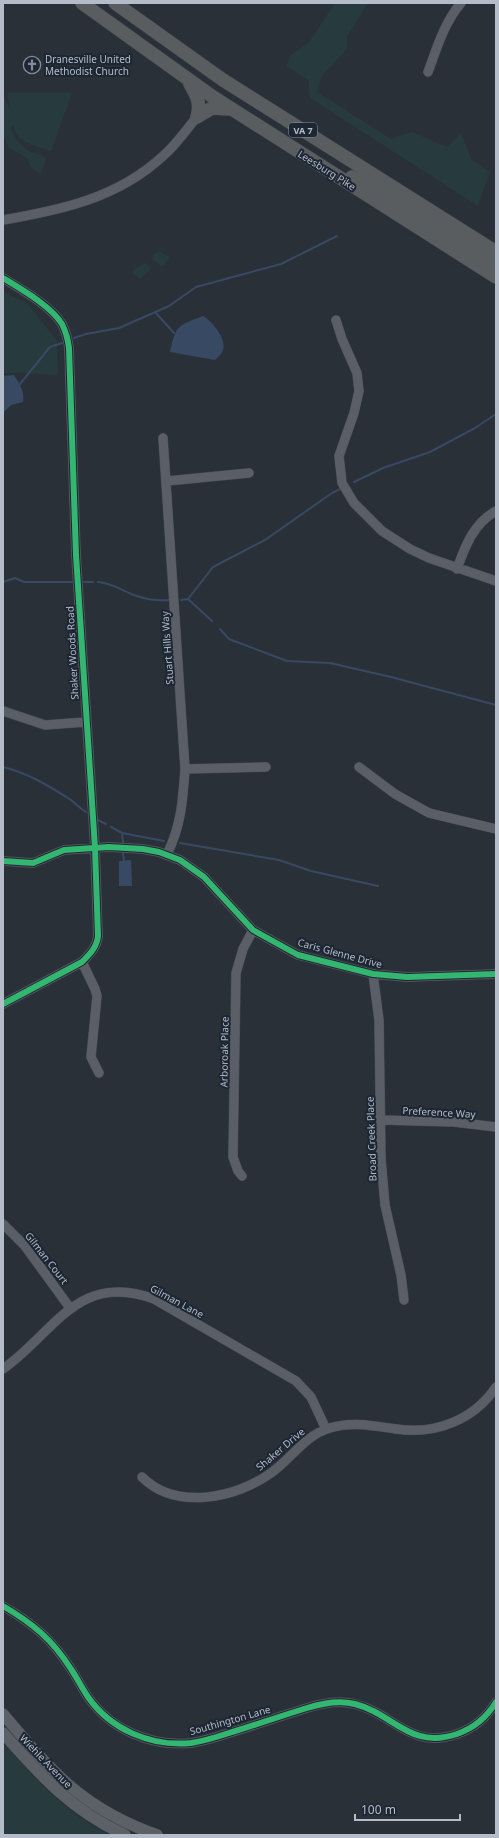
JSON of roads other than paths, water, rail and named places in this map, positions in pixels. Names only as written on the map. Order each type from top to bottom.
[{"type":"highway","name":"Leesburg Pike","points":[[82,3],[231,109],[496,277]]},
{"type":"highway","name":"Leesburg Pike","points":[[114,3],[223,80],[496,252]]},
{"type":"highway","points":[[186,78],[199,100],[200,108],[197,117]]},
{"type":"highway","points":[[197,117],[215,107],[231,109]]},
{"type":"highway","points":[[290,146],[374,188],[496,265]]},
{"type":"main road","name":"Wiehle Avenue","points":[[3,1714],[47,1765],[76,1791],[114,1817],[157,1835]]},
{"type":"main road","name":"Wiehle Avenue","points":[[3,1733],[57,1792],[86,1814],[125,1835]]},
{"type":"street","points":[[428,72],[442,34],[452,14],[461,3]]},
{"type":"street","points":[[3,220],[72,206],[117,188],[140,175],[163,156],[197,117]]},
{"type":"street","name":"Shaker Woods Road","points":[[3,278],[51,312],[61,323],[67,336],[70,354],[76,555],[98,899],[97,943],[92,952],[82,962],[3,1004]]},
{"type":"street","points":[[336,320],[342,339],[357,373],[358,391],[354,413],[339,456],[342,484],[354,503],[382,531],[410,549],[457,568],[496,581]]},
{"type":"street","name":"Stuart Hills Way","points":[[163,438],[185,769],[183,806],[174,840],[167,854]]},
{"type":"street","points":[[167,481],[249,473]]},
{"type":"street","points":[[457,568],[465,546],[472,533],[481,523],[496,511]]},
{"type":"street","points":[[3,711],[45,725],[86,722]]},
{"type":"street","points":[[185,769],[266,767]]},
{"type":"street","points":[[359,767],[395,794],[429,813],[496,829]]},
{"type":"street","name":"Caris Glenne Drive","points":[[3,861],[33,863],[61,851],[95,848],[137,848],[167,854],[186,864],[204,877],[253,930],[298,955],[373,974],[406,977],[496,974]]},
{"type":"street","name":"Arboroak Place","points":[[242,1176],[234,1164],[233,1157],[236,1030],[235,984],[238,960],[253,930]]},
{"type":"street","points":[[82,962],[97,996],[91,1057],[99,1073]]},
{"type":"street","name":"Broad Creek Place","points":[[373,974],[379,1020],[381,1159],[385,1206],[404,1300]]},
{"type":"street","name":"Preference Way","points":[[381,1120],[454,1122],[496,1127]]},
{"type":"street","name":"Gilman Court","points":[[3,1224],[25,1246],[70,1308]]},
{"type":"street","name":"Gilman Lane","points":[[3,1369],[70,1308],[86,1299],[109,1292],[131,1293],[154,1300],[296,1381],[312,1397],[326,1429]]},
{"type":"street","name":"Shaker Drive","points":[[142,1477],[156,1488],[175,1495],[200,1497],[230,1493],[247,1487],[272,1473],[308,1439],[326,1429],[340,1425],[355,1424],[410,1430],[439,1428],[462,1418],[474,1410],[485,1402],[496,1387]]},
{"type":"street","name":"Southington Lane","points":[[3,1606],[28,1621],[50,1641],[71,1668],[88,1697],[107,1717],[135,1735],[161,1742],[176,1743],[204,1740],[329,1702],[354,1703],[419,1736],[440,1738],[471,1728],[485,1717],[496,1702]]},
{"type":"water","points":[[203,316],[207,318],[218,331],[223,341],[224,346],[219,356],[215,360],[170,352],[176,331],[188,322]]},
{"type":"water","points":[[14,375],[20,384],[23,402],[11,405],[3,413],[3,376]]},
{"type":"water","points":[[131,860],[132,886],[119,886],[119,861]]},
{"type":"waterway","points":[[74,338],[86,334],[119,328],[169,306],[196,287],[281,264],[337,236]]},
{"type":"waterway","points":[[155,312],[174,333]]},
{"type":"waterway","points":[[20,384],[50,347],[62,343]]},
{"type":"waterway","points":[[354,482],[383,468],[430,452],[475,428],[496,414]]},
{"type":"waterway","points":[[188,599],[213,567],[265,540],[332,493],[342,488]]},
{"type":"waterway","points":[[3,582],[15,578],[24,582],[72,582]]},
{"type":"waterway","points":[[84,582],[93,582]]},
{"type":"waterway","points":[[98,582],[109,584],[145,598],[169,600]]},
{"type":"waterway","points":[[188,599],[212,621]]},
{"type":"waterway","points":[[181,600],[188,599]]},
{"type":"waterway","points":[[220,629],[229,639],[287,661],[330,663],[391,677],[496,705]]},
{"type":"waterway","points":[[3,767],[30,776],[71,800],[86,812]]},
{"type":"waterway","points":[[98,820],[106,824]]},
{"type":"waterway","points":[[111,827],[122,833],[164,841]]},
{"type":"waterway","points":[[122,833],[123,842]]},
{"type":"waterway","points":[[180,843],[279,860],[311,871],[378,886]]},
{"type":"waterway","points":[[123,853],[124,861]]},
{"type":"place","name":"Dranesville United Methodist Church","points":[[32,65]]}]
